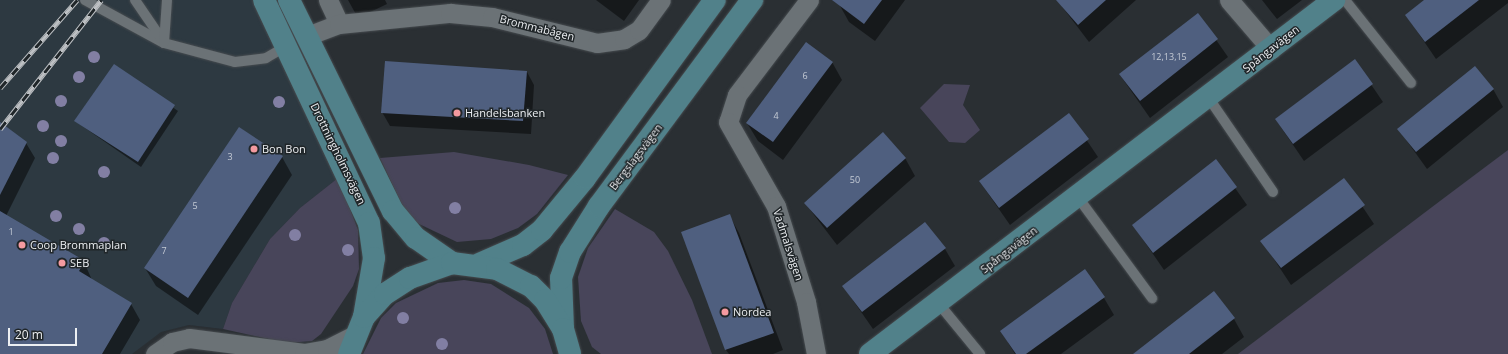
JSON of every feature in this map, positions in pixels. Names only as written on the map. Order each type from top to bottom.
[{"type":"main road","name":"Drottningholmsvägen","points":[[264,0],[285,48],[369,223],[374,258],[356,335]]},
{"type":"main road","points":[[289,0],[393,211],[416,238],[452,263]]},
{"type":"main road","points":[[479,264],[523,245],[542,230],[585,178],[714,0]]},
{"type":"main road","name":"Bergslagsvägen","points":[[563,329],[561,278],[570,252],[599,206],[752,0]]},
{"type":"main road","name":"Spångavägen","points":[[870,354],[939,304],[1077,196],[1334,0]]},
{"type":"main road","points":[[285,48],[307,36]]},
{"type":"main road","points":[[356,335],[385,294],[410,278],[452,263],[479,264],[514,275],[531,286],[545,300],[563,329],[570,353]]},
{"type":"street","points":[[328,0],[339,24]]},
{"type":"street","name":"Brommabågen","points":[[307,36],[339,24],[450,6],[597,43],[624,40],[639,30],[661,0]]},
{"type":"street","name":"Vadmalsvägen","points":[[809,0],[737,95],[728,122],[776,206],[806,302],[816,354]]},
{"type":"street","points":[[1229,0],[1271,49]]},
{"type":"street","points":[[155,354],[172,342],[188,338],[304,353],[327,349],[356,335]]},
{"type":"lane","points":[[85,0],[164,43],[235,62],[266,58],[285,48]]},
{"type":"lane","points":[[135,0],[164,43]]},
{"type":"lane","points":[[164,43],[167,0]]},
{"type":"lane","points":[[1345,0],[1411,83]]},
{"type":"lane","points":[[1208,97],[1273,192]]},
{"type":"lane","points":[[1077,196],[1152,298]]},
{"type":"lane","points":[[939,304],[980,354]]},
{"type":"shaded area","points":[[0,0],[253,0],[338,178],[300,208],[270,239],[232,303],[223,329],[189,325],[161,332],[132,354],[0,354]]},
{"type":"shaded area","points":[[944,84],[970,85],[963,105],[980,130],[965,143],[949,142],[920,108]]},
{"type":"shaded area","points":[[1508,150],[1508,354],[1238,354],[1440,201]]},
{"type":"shaded area","points":[[454,152],[529,165],[568,175],[537,214],[518,228],[491,239],[457,242],[417,223],[403,207],[380,158]]},
{"type":"shaded area","points":[[338,178],[358,230],[359,269],[353,286],[321,334],[312,341],[287,343],[223,329],[232,303],[270,239],[300,208]]},
{"type":"shaded area","points":[[615,209],[654,232],[668,251],[692,300],[712,354],[601,354],[592,347],[581,321],[578,277],[588,248]]},
{"type":"shaded area","points":[[464,280],[491,284],[529,308],[545,329],[553,354],[363,354],[381,318],[396,303],[438,283]]},
{"type":"building","points":[[832,0],[882,0],[864,24]]},
{"type":"building","points":[[1056,0],[1106,0],[1078,25]]},
{"type":"building","points":[[1424,0],[1479,0],[1425,42],[1405,15]]},
{"type":"building","points":[[1198,13],[1218,39],[1140,101],[1119,74]]},
{"type":"building","points":[[806,42],[833,62],[773,142],[746,123]]},
{"type":"building","points":[[1355,59],[1373,84],[1293,144],[1275,119]]},
{"type":"building","points":[[385,61],[527,71],[523,121],[381,113]]},
{"type":"building","points":[[114,64],[175,105],[138,162],[74,121]]},
{"type":"building","points":[[1475,66],[1494,89],[1416,152],[1397,129]]},
{"type":"building","points":[[1069,113],[1089,139],[999,208],[979,181]]},
{"type":"building","points":[[0,122],[27,142],[0,195]]},
{"type":"building","points":[[239,127],[283,156],[188,298],[144,268]]},
{"type":"building","points":[[883,132],[906,158],[827,228],[804,203]]},
{"type":"building","points":[[1216,159],[1237,187],[1153,253],[1132,225]]},
{"type":"building","points":[[1344,178],[1365,205],[1281,268],[1260,241]]},
{"type":"building","points":[[0,211],[85,261],[79,271],[132,303],[102,354],[0,354]]},
{"type":"building","points":[[730,214],[774,333],[725,350],[681,232]]},
{"type":"building","points":[[925,222],[946,248],[862,312],[842,286]]},
{"type":"building","points":[[1085,269],[1105,297],[1026,354],[1016,354],[1000,331]]},
{"type":"building","points":[[1214,291],[1235,318],[1189,354],[1133,354]]},
{"type":"railway","points":[[0,88],[77,0]]},
{"type":"railway","points":[[0,129],[101,0]]},
{"type":"place","name":"Handelsbanken","points":[[457,113]]},
{"type":"place","name":"Bon Bon","points":[[254,149]]},
{"type":"place","name":"Coop Brommaplan","points":[[22,245]]},
{"type":"place","name":"SEB","points":[[62,263]]},
{"type":"place","name":"Nordea","points":[[725,312]]}]
